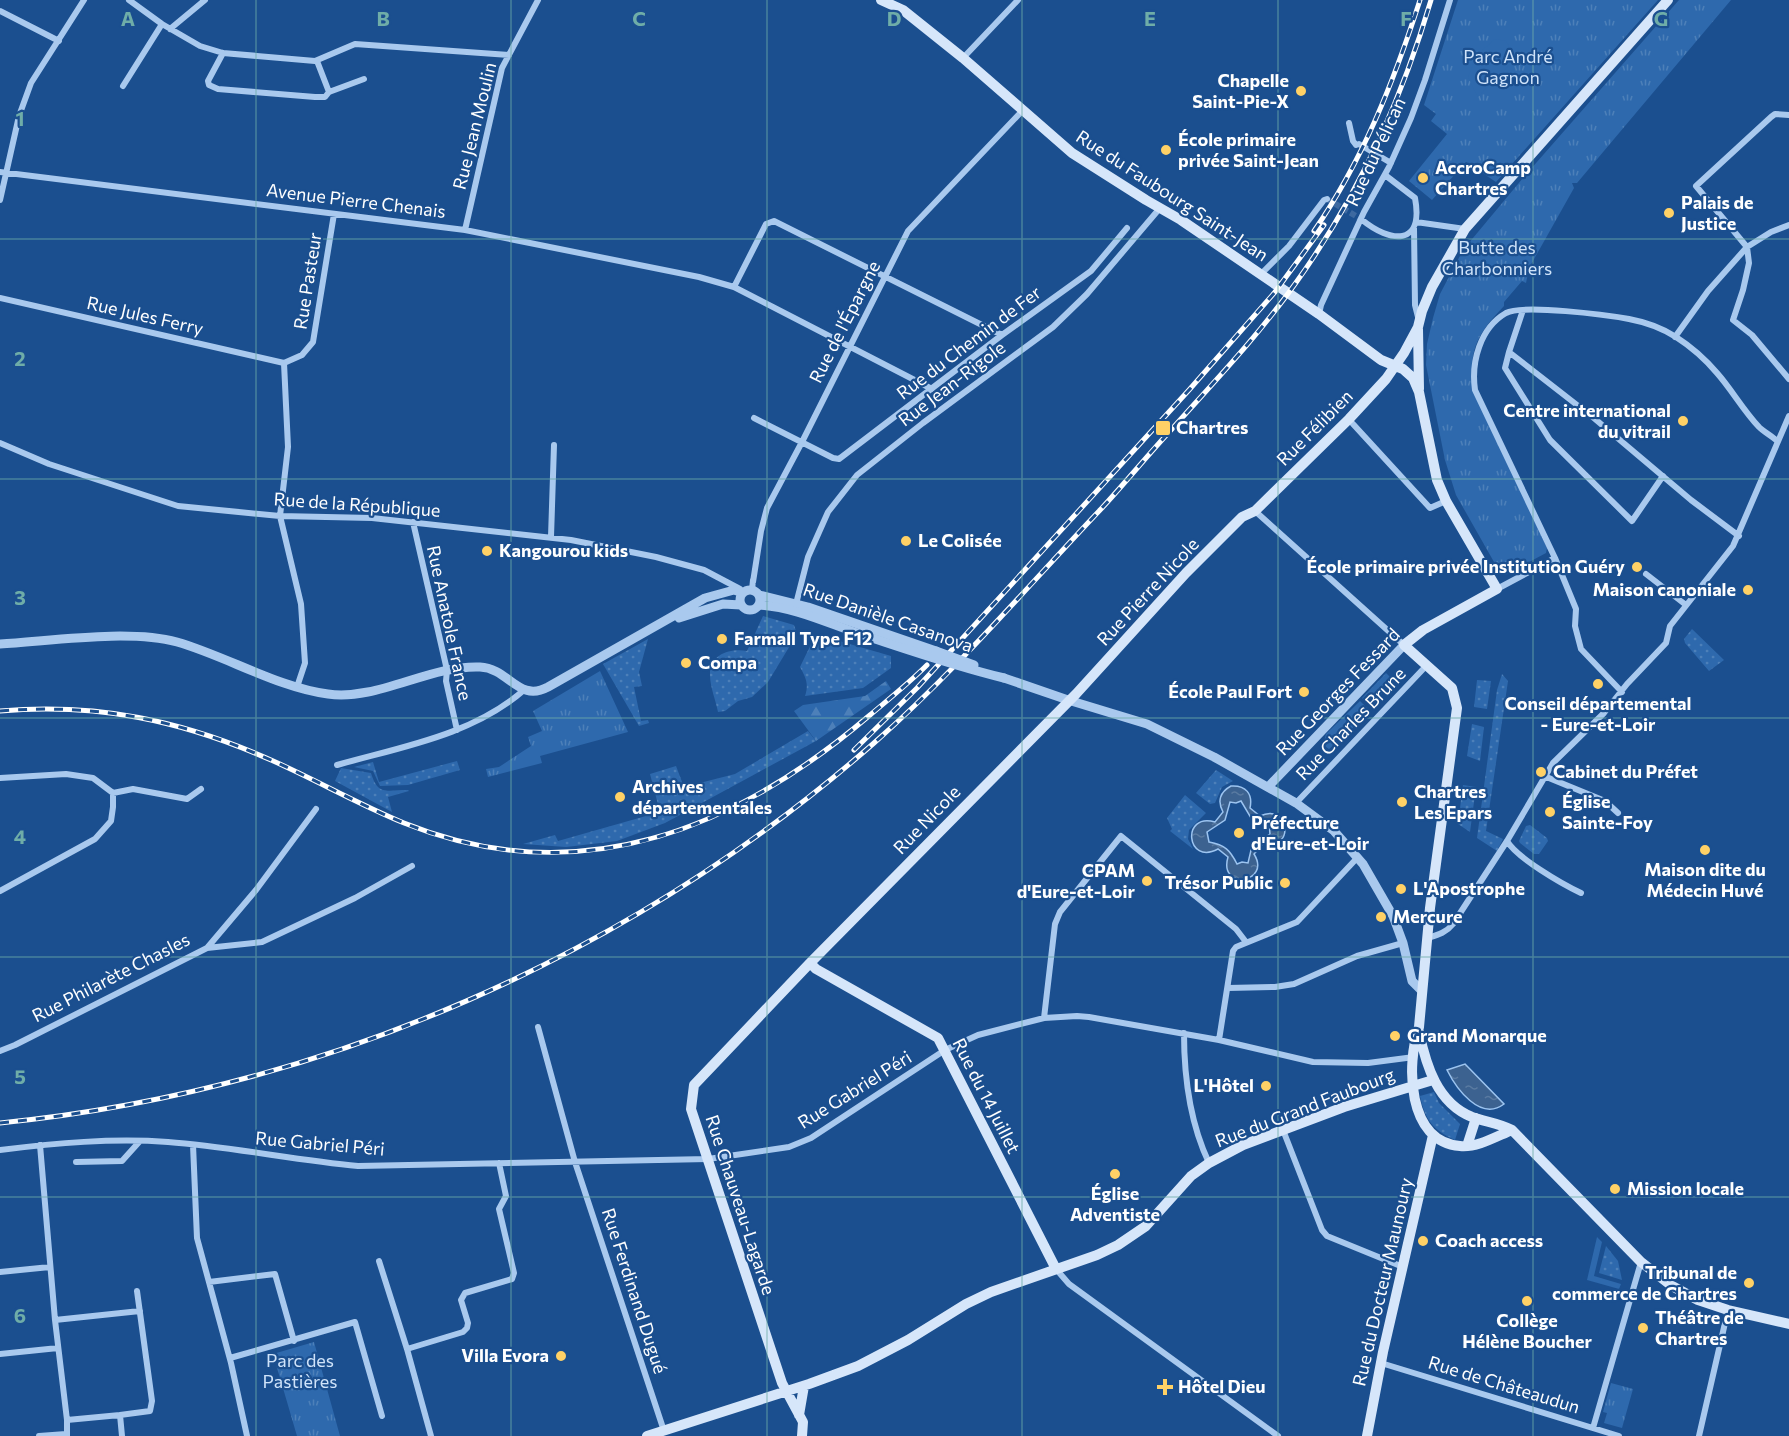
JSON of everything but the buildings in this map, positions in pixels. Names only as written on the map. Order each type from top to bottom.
[{"type":"main road","name":"Rue du Faubourg Saint-Jean","points":[[881,0],[903,10],[963,58],[1072,153],[1181,220],[1262,274],[1381,360],[1403,369],[1413,378],[1419,392]]},
{"type":"main road","points":[[1497,589],[1446,501],[1437,480],[1419,392],[1419,323],[1432,287],[1465,229],[1668,0]]},
{"type":"main road","name":"Rue Félibien","points":[[1256,511],[1349,419],[1396,366],[1419,323]]},
{"type":"main road","name":"Rue Pierre Nicole","points":[[1068,700],[1094,675],[1161,599],[1224,534],[1242,517],[1256,511]]},
{"type":"main road","name":"Rue Georges Fessard","points":[[1404,645],[1423,630],[1497,589]]},
{"type":"main road","points":[[1404,645],[1452,688],[1457,708],[1421,990],[1419,1027],[1425,1060],[1433,1080],[1452,1103],[1469,1116],[1500,1124],[1512,1130],[1641,1262],[1678,1290],[1698,1300],[1728,1310],[1789,1324]]},
{"type":"main road","name":"Rue Nicole","points":[[810,963],[1068,700]]},
{"type":"main road","name":"Rue du 14 Juillet","points":[[810,963],[816,969],[933,1034],[945,1050],[1056,1269]]},
{"type":"main road","name":"Rue Chauveau-Lagarde","points":[[799,1415],[786,1392],[691,1109],[694,1085],[810,963]]},
{"type":"main road","points":[[1419,1027],[1415,1038],[1413,1085],[1414,1101],[1424,1126],[1433,1135],[1452,1145],[1467,1146],[1512,1130]]},
{"type":"main road","name":"Rue du Grand Faubourg","points":[[647,1436],[786,1392],[858,1366],[966,1304],[1118,1245],[1146,1226],[1191,1176],[1209,1163],[1243,1145],[1344,1107],[1433,1080]]},
{"type":"main road","points":[[1467,1146],[1476,1118]]},
{"type":"main road","name":"Rue du Docteur Maunoury","points":[[1367,1436],[1381,1363],[1433,1135]]},
{"type":"main road","points":[[802,1436],[803,1422],[799,1415],[804,1386]]},
{"type":"street","points":[[0,200],[3,172],[29,88],[84,0]]},
{"type":"street","points":[[129,0],[162,24],[200,46],[223,53],[317,61],[355,44],[509,55]]},
{"type":"street","points":[[170,29],[205,0]]},
{"type":"street","name":"Rue Jean Moulin","points":[[465,230],[502,68],[538,0]]},
{"type":"street","points":[[963,58],[1018,0]]},
{"type":"street","name":"Rue du Pélican","points":[[1319,314],[1321,304],[1411,118],[1450,0]]},
{"type":"street","points":[[0,11],[59,40]]},
{"type":"street","points":[[123,86],[162,24]]},
{"type":"street","points":[[223,53],[208,81],[209,85],[218,89],[315,98],[326,97],[329,92],[364,79]]},
{"type":"street","points":[[317,61],[329,92]]},
{"type":"street","name":"Rue de l'Épargne","points":[[752,592],[760,531],[767,508],[908,231],[1023,110]]},
{"type":"street","points":[[1789,115],[1775,114],[1771,117],[1696,186],[1747,247],[1749,263],[1733,320],[1752,335],[1789,379]]},
{"type":"street","points":[[1349,123],[1356,145],[1359,144],[1391,163]]},
{"type":"street","name":"Avenue Pierre Chenais","points":[[3,172],[465,230],[699,277],[734,287],[932,388]]},
{"type":"street","points":[[1385,175],[1415,198],[1415,305],[1419,323]]},
{"type":"street","points":[[1262,274],[1289,246],[1327,199]]},
{"type":"street","name":"Rue Jean-Rigole","points":[[796,604],[808,557],[828,512],[857,475],[1053,327],[1087,294],[1160,208]]},
{"type":"street","name":"Rue Pasteur","points":[[284,363],[302,355],[313,342],[334,214]]},
{"type":"street","points":[[1361,219],[1389,236],[1409,234],[1415,225]]},
{"type":"street","points":[[734,287],[766,224],[774,221],[1002,335]]},
{"type":"street","points":[[1415,225],[1465,229]]},
{"type":"street","points":[[1676,337],[1708,291],[1747,247],[1771,232],[1789,225]]},
{"type":"street","name":"Rue du Chemin de Fer","points":[[754,418],[839,459],[1002,335],[1090,272],[1127,228]]},
{"type":"street","name":"Rue Jules Ferry","points":[[0,298],[284,363]]},
{"type":"street","points":[[1523,310],[1505,368],[1550,440],[1632,521],[1663,476]]},
{"type":"street","points":[[1623,692],[1581,649],[1575,626],[1576,609],[1555,558],[1475,390],[1473,376],[1475,361],[1482,339],[1496,321],[1506,313],[1523,310],[1549,310],[1628,319],[1653,326],[1676,337],[1709,364],[1761,429],[1778,441]]},
{"type":"street","points":[[1509,352],[1595,419],[1690,500],[1739,536]]},
{"type":"street","points":[[284,363],[288,447],[280,516],[301,604],[305,663],[297,687]]},
{"type":"street","points":[[1426,938],[1449,930],[1507,841],[1553,763],[1604,713],[1623,692],[1627,684],[1666,643],[1670,626],[1726,556],[1739,536],[1789,416]]},
{"type":"street","points":[[1353,424],[1430,508],[1446,501]]},
{"type":"street","name":"Rue de la République","points":[[0,442],[39,461],[162,502],[202,509],[280,516],[359,517],[551,537],[656,557],[704,570],[752,592]]},
{"type":"street","points":[[551,537],[554,445]]},
{"type":"street","points":[[1256,511],[1404,645]]},
{"type":"street","name":"Rue Anatole France","points":[[412,522],[447,670],[446,681],[457,730]]},
{"type":"street","points":[[1497,589],[1555,558]]},
{"type":"street","points":[[1646,574],[1686,604]]},
{"type":"street","points":[[0,644],[109,637],[161,639],[197,649],[297,687],[328,694],[355,694],[447,670],[482,667],[499,672],[524,690],[533,693],[541,692],[705,598],[734,590],[752,592]]},
{"type":"street","points":[[752,592],[750,610],[745,609],[739,600],[752,592]]},
{"type":"street","name":"Rue Danièle Casanova","points":[[752,592],[796,604],[936,651],[1068,700],[1147,724],[1269,786],[1334,831],[1358,857],[1386,904],[1403,943],[1412,981],[1421,990]]},
{"type":"street","name":"Rue Danièle Casanova","points":[[752,592],[771,606],[817,618],[957,666],[1004,678]]},
{"type":"street","points":[[665,621],[723,604],[741,605]]},
{"type":"street","name":"Rue Georges Fessard","points":[[1269,786],[1404,645]]},
{"type":"street","name":"Rue Charles Brune","points":[[1296,803],[1427,666]]},
{"type":"street","points":[[337,765],[457,730],[505,707],[524,690]]},
{"type":"street","points":[[0,778],[75,776],[93,778],[112,793],[113,807],[111,821],[95,839],[0,891]]},
{"type":"street","points":[[1544,776],[1605,801],[1618,813]]},
{"type":"street","points":[[112,793],[133,789],[187,799],[201,789]]},
{"type":"street","name":"Rue Philarète Chasles","points":[[0,1051],[207,948],[256,890],[316,809]]},
{"type":"street","points":[[1044,1018],[1055,924],[1060,912],[1121,836],[1236,929],[1246,942]]},
{"type":"street","points":[[1507,841],[1516,851],[1561,884],[1581,893]]},
{"type":"street","points":[[1220,1040],[1233,951],[1236,947],[1298,922],[1358,857]]},
{"type":"street","points":[[207,948],[262,942],[355,898],[412,866]]},
{"type":"street","points":[[1228,988],[1275,987],[1294,984],[1357,956],[1403,943]]},
{"type":"street","name":"Rue Gabriel Péri","points":[[0,1150],[57,1142],[140,1141],[193,1145],[358,1166],[708,1159],[789,1147],[811,1138],[945,1050],[978,1035],[1044,1018],[1077,1016],[1184,1033],[1313,1062],[1368,1063],[1414,1056]]},
{"type":"street","name":"Rue Ferdinand Dugué","points":[[538,1027],[575,1162],[664,1431]]},
{"type":"street","points":[[1184,1033],[1189,1101],[1209,1163]]},
{"type":"street","points":[[1282,1130],[1327,1236],[1404,1267]]},
{"type":"street","points":[[75,1162],[122,1161],[140,1141]]},
{"type":"street","points":[[39,1436],[67,1435],[40,1145]]},
{"type":"street","points":[[193,1145],[197,1238],[230,1358],[247,1436]]},
{"type":"street","points":[[407,1348],[463,1332],[467,1329],[468,1323],[461,1300],[465,1293],[512,1279],[514,1273],[499,1209],[506,1196],[499,1163]]},
{"type":"street","points":[[379,1261],[407,1348],[431,1436]]},
{"type":"street","points":[[1593,1428],[1641,1262]]},
{"type":"street","points":[[0,1272],[50,1267]]},
{"type":"street","points":[[1056,1269],[1069,1284],[1278,1436]]},
{"type":"street","points":[[209,1282],[275,1274],[294,1341]]},
{"type":"street","points":[[67,1420],[150,1410],[152,1401],[137,1292]]},
{"type":"street","points":[[1699,1436],[1728,1310]]},
{"type":"street","points":[[55,1320],[140,1311]]},
{"type":"street","points":[[230,1358],[355,1322],[382,1416]]},
{"type":"street","points":[[0,1354],[58,1348]]},
{"type":"street","name":"Rue de Châteaudun","points":[[1381,1363],[1618,1436]]},
{"type":"street","points":[[120,1415],[122,1436]]},
{"type":"green space","name":"Parc André Gagnon","points":[[1458,0],[1658,0],[1496,182],[1466,162],[1432,200],[1409,181],[1447,134],[1431,121],[1436,114],[1424,105]]},
{"type":"green space","name":"Butte des Charbonniers","points":[[1679,0],[1731,0],[1577,183],[1572,183],[1574,188],[1529,268],[1526,283],[1522,281],[1504,302],[1504,306],[1487,326],[1476,344],[1472,364],[1473,390],[1547,548],[1546,553],[1505,575],[1501,569],[1498,569],[1456,495],[1445,460],[1426,365],[1427,344],[1440,294],[1463,250]]},
{"type":"green space","points":[[1495,39],[1506,41],[1513,54],[1511,63],[1478,97],[1468,77],[1477,55]]},
{"type":"green space","points":[[763,616],[794,625],[797,634],[768,682],[752,697],[738,701],[725,711],[718,712],[710,680],[713,662],[717,657],[728,652],[747,651]]},
{"type":"green space","points":[[1692,629],[1724,660],[1709,671],[1685,643],[1684,639]]},
{"type":"green space","points":[[822,636],[891,656],[891,668],[863,688],[805,696],[806,681],[800,667],[814,638]]},
{"type":"green space","points":[[648,639],[639,672],[642,686],[634,687],[641,721],[648,720],[649,723],[639,726],[603,664]]},
{"type":"green space","points":[[600,671],[628,732],[540,756],[542,763],[488,777],[486,769],[499,767],[531,746],[528,737],[542,731],[533,711]]},
{"type":"green space","points":[[1386,673],[1394,681],[1370,706],[1362,698]]},
{"type":"green space","points":[[1502,674],[1508,681],[1486,831],[1503,839],[1497,851],[1477,838],[1497,690]]},
{"type":"green space","points":[[1477,680],[1491,681],[1487,709],[1474,707]]},
{"type":"green space","points":[[886,681],[891,689],[816,741],[794,711],[803,705],[865,696]]},
{"type":"green space","points":[[1360,701],[1368,709],[1349,732],[1329,749],[1323,745],[1326,734]]},
{"type":"green space","points":[[1472,724],[1484,727],[1480,761],[1467,756]]},
{"type":"green space","points":[[808,731],[816,741],[665,823],[617,841],[566,847],[523,844],[555,835],[558,841],[660,812],[650,774],[676,766],[684,787],[735,774]]},
{"type":"green space","points":[[457,761],[460,770],[408,785],[380,786],[373,771],[354,767],[373,762],[379,782]]},
{"type":"green space","points":[[341,768],[371,773],[377,785],[384,790],[409,791],[388,797],[392,812],[335,781]]},
{"type":"green space","points":[[1216,770],[1233,781],[1222,787],[1215,803],[1210,804],[1196,793]]},
{"type":"green space","points":[[1463,785],[1476,787],[1470,832],[1458,824]]},
{"type":"green space","points":[[1185,795],[1206,813],[1189,830],[1188,839],[1193,849],[1170,831],[1172,829],[1167,818]]},
{"type":"green space","points":[[1530,825],[1548,841],[1539,854],[1534,854],[1519,841],[1526,826]]},
{"type":"green space","points":[[1434,1092],[1439,1103],[1460,1124],[1455,1140],[1436,1128],[1424,1112],[1420,1096]]},
{"type":"green space","points":[[1597,1237],[1602,1242],[1594,1276],[1621,1284],[1619,1289],[1587,1280]]},
{"type":"green space","points":[[1606,1246],[1618,1261],[1622,1280],[1599,1273]]},
{"type":"green space","name":"Parc des Pastières","points":[[314,1342],[340,1436],[297,1436],[273,1354]]},
{"type":"green space","points":[[1611,1383],[1633,1389],[1622,1428],[1604,1423],[1607,1413],[1603,1412]]},
{"type":"water","points":[[1236,786],[1247,791],[1250,808],[1260,816],[1270,813],[1277,815],[1285,827],[1281,841],[1274,844],[1263,844],[1254,854],[1258,864],[1256,871],[1251,877],[1244,879],[1237,879],[1230,875],[1227,868],[1228,857],[1218,849],[1207,852],[1199,851],[1192,838],[1197,824],[1204,821],[1215,822],[1223,812],[1220,801],[1227,788]],"holes":[[[1241,801],[1251,818],[1269,824],[1270,834],[1252,846],[1248,863],[1237,864],[1226,849],[1209,842],[1207,832],[1225,820],[1230,802]]]},
{"type":"water","points":[[1465,1064],[1504,1104],[1486,1109],[1478,1106],[1463,1093],[1447,1070]]},
{"type":"tunnel","points":[[1327,199],[1361,219]]},
{"type":"railway","points":[[1314,231],[1348,176],[1376,119],[1420,0]]},
{"type":"railway","points":[[0,1123],[120,1106],[238,1080],[354,1045],[467,1001],[576,948],[680,888],[780,819],[874,743],[934,687],[1110,499],[1266,322],[1295,284],[1338,218],[1375,148],[1406,75],[1431,0]]},
{"type":"railway","points":[[854,750],[917,688],[1189,390],[1275,292],[1324,225]]},
{"type":"railway","points":[[0,711],[36,709],[105,712],[172,725],[238,746],[404,823],[468,843],[531,852],[592,850],[651,839],[709,819],[764,791],[818,756],[906,685],[927,665]]},
{"type":"place","name":"Chapelle Saint-Pie-X","points":[[1301,91]]},
{"type":"place","name":"École primaire privée Saint-Jean","points":[[1166,150]]},
{"type":"place","name":"AccroCamp Chartres","points":[[1423,178]]},
{"type":"place","name":"Palais de Justice","points":[[1669,213]]},
{"type":"place","name":"Centre international du vitrail","points":[[1683,421]]},
{"type":"place","name":"Chartres","points":[[1163,428]]},
{"type":"place","name":"Le Colisée","points":[[906,541]]},
{"type":"place","name":"Kangourou kids","points":[[487,551]]},
{"type":"place","name":"École primaire privée Institution Guéry","points":[[1637,567]]},
{"type":"place","name":"Maison canoniale","points":[[1748,590]]},
{"type":"place","name":"Farmall Type F12","points":[[722,639]]},
{"type":"place","name":"Compa","points":[[686,663]]},
{"type":"place","name":"Conseil départemental - Eure-et-Loir","points":[[1598,684]]},
{"type":"place","name":"École Paul Fort","points":[[1304,692]]},
{"type":"place","name":"Cabinet du Préfet","points":[[1541,772]]},
{"type":"place","name":"Archives départementales","points":[[620,797]]},
{"type":"place","name":"Chartres Les Epars","points":[[1402,802]]},
{"type":"place","name":"Église Sainte-Foy","points":[[1550,812]]},
{"type":"place","name":"Préfecture d'Eure-et-Loir","points":[[1239,833]]},
{"type":"place","name":"Maison dite du Médecin Huvé","points":[[1705,850]]},
{"type":"place","name":"CPAM d'Eure-et-Loir","points":[[1147,881]]},
{"type":"place","name":"Trésor Public","points":[[1285,883]]},
{"type":"place","name":"L'Apostrophe","points":[[1401,889]]},
{"type":"place","name":"Mercure","points":[[1381,917]]},
{"type":"place","name":"Grand Monarque","points":[[1395,1036]]},
{"type":"place","name":"L'Hôtel","points":[[1266,1086]]},
{"type":"place","name":"Église Adventiste","points":[[1115,1174]]},
{"type":"place","name":"Mission locale","points":[[1615,1189]]},
{"type":"place","name":"Coach access","points":[[1423,1241]]},
{"type":"place","name":"Tribunal de commerce de Chartres","points":[[1749,1283]]},
{"type":"place","name":"Collège Hélène Boucher","points":[[1527,1301]]},
{"type":"place","name":"Théâtre de Chartres","points":[[1643,1328]]},
{"type":"place","name":"Villa Evora","points":[[561,1356]]},
{"type":"place","name":"Hôtel Dieu","points":[[1165,1387]]}]
